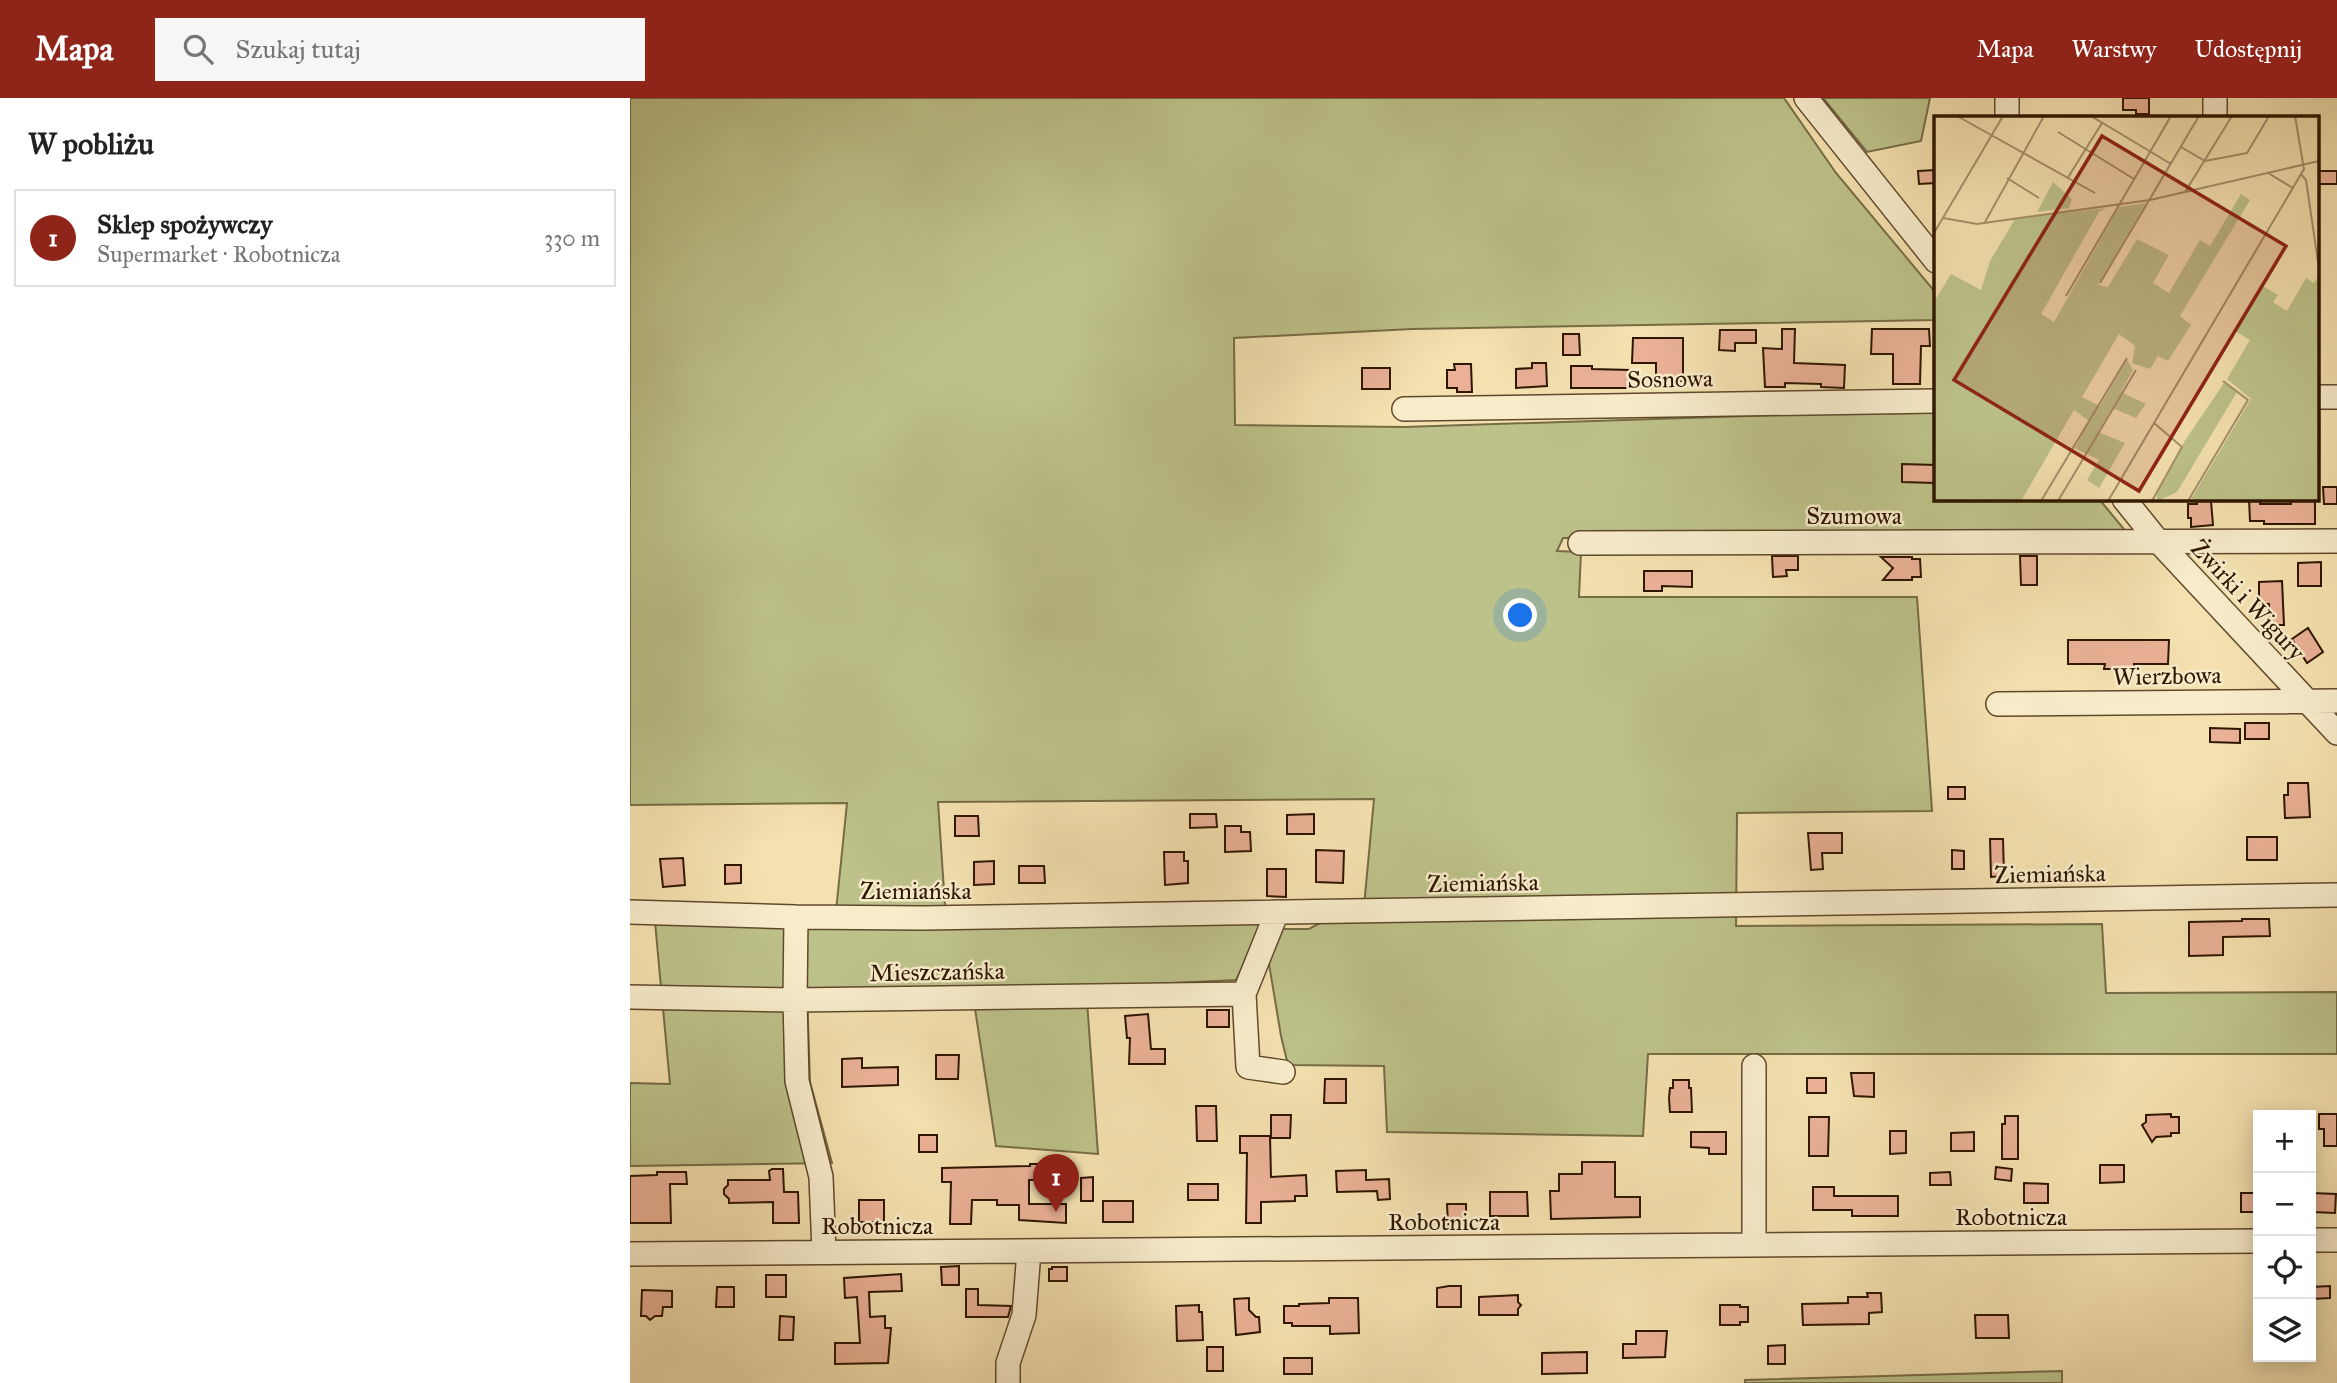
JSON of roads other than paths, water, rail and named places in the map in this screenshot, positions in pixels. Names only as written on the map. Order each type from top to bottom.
[{"type":"street","points":[[1806,98],[1934,258]]},
{"type":"street","points":[[2007,98],[2007,116]]},
{"type":"street","points":[[2215,98],[2215,116]]},
{"type":"street","points":[[2319,397],[2337,397]]},
{"type":"street","name":"Sosnowa","points":[[1404,409],[1934,401]]},
{"type":"street","name":"Żwirki i Wigury","points":[[2125,500],[2157,540],[2337,733]]},
{"type":"street","name":"Szumowa","points":[[1580,543],[2337,541]]},
{"type":"street","name":"Wierzbowa","points":[[1998,704],[2337,701]]},
{"type":"street","name":"Ziemiańska","points":[[630,912],[796,918],[923,918],[2337,895]]},
{"type":"street","points":[[1277,912],[1244,994],[1248,1067],[1283,1072]]},
{"type":"street","points":[[796,918],[797,1081],[821,1177],[824,1252]]},
{"type":"street","name":"Mieszczańska","points":[[630,998],[795,1000],[1244,994]]},
{"type":"street","points":[[1754,1066],[1754,1245]]},
{"type":"street","points":[[2316,1240],[2337,1240]]},
{"type":"street","name":"Robotnicza","points":[[630,1254],[2253,1241]]},
{"type":"street","points":[[1008,1383],[1008,1363],[1024,1315],[1029,1251]]},
{"type":"place","name":"Sklep spożywczy","points":[[1056,1212]]}]
